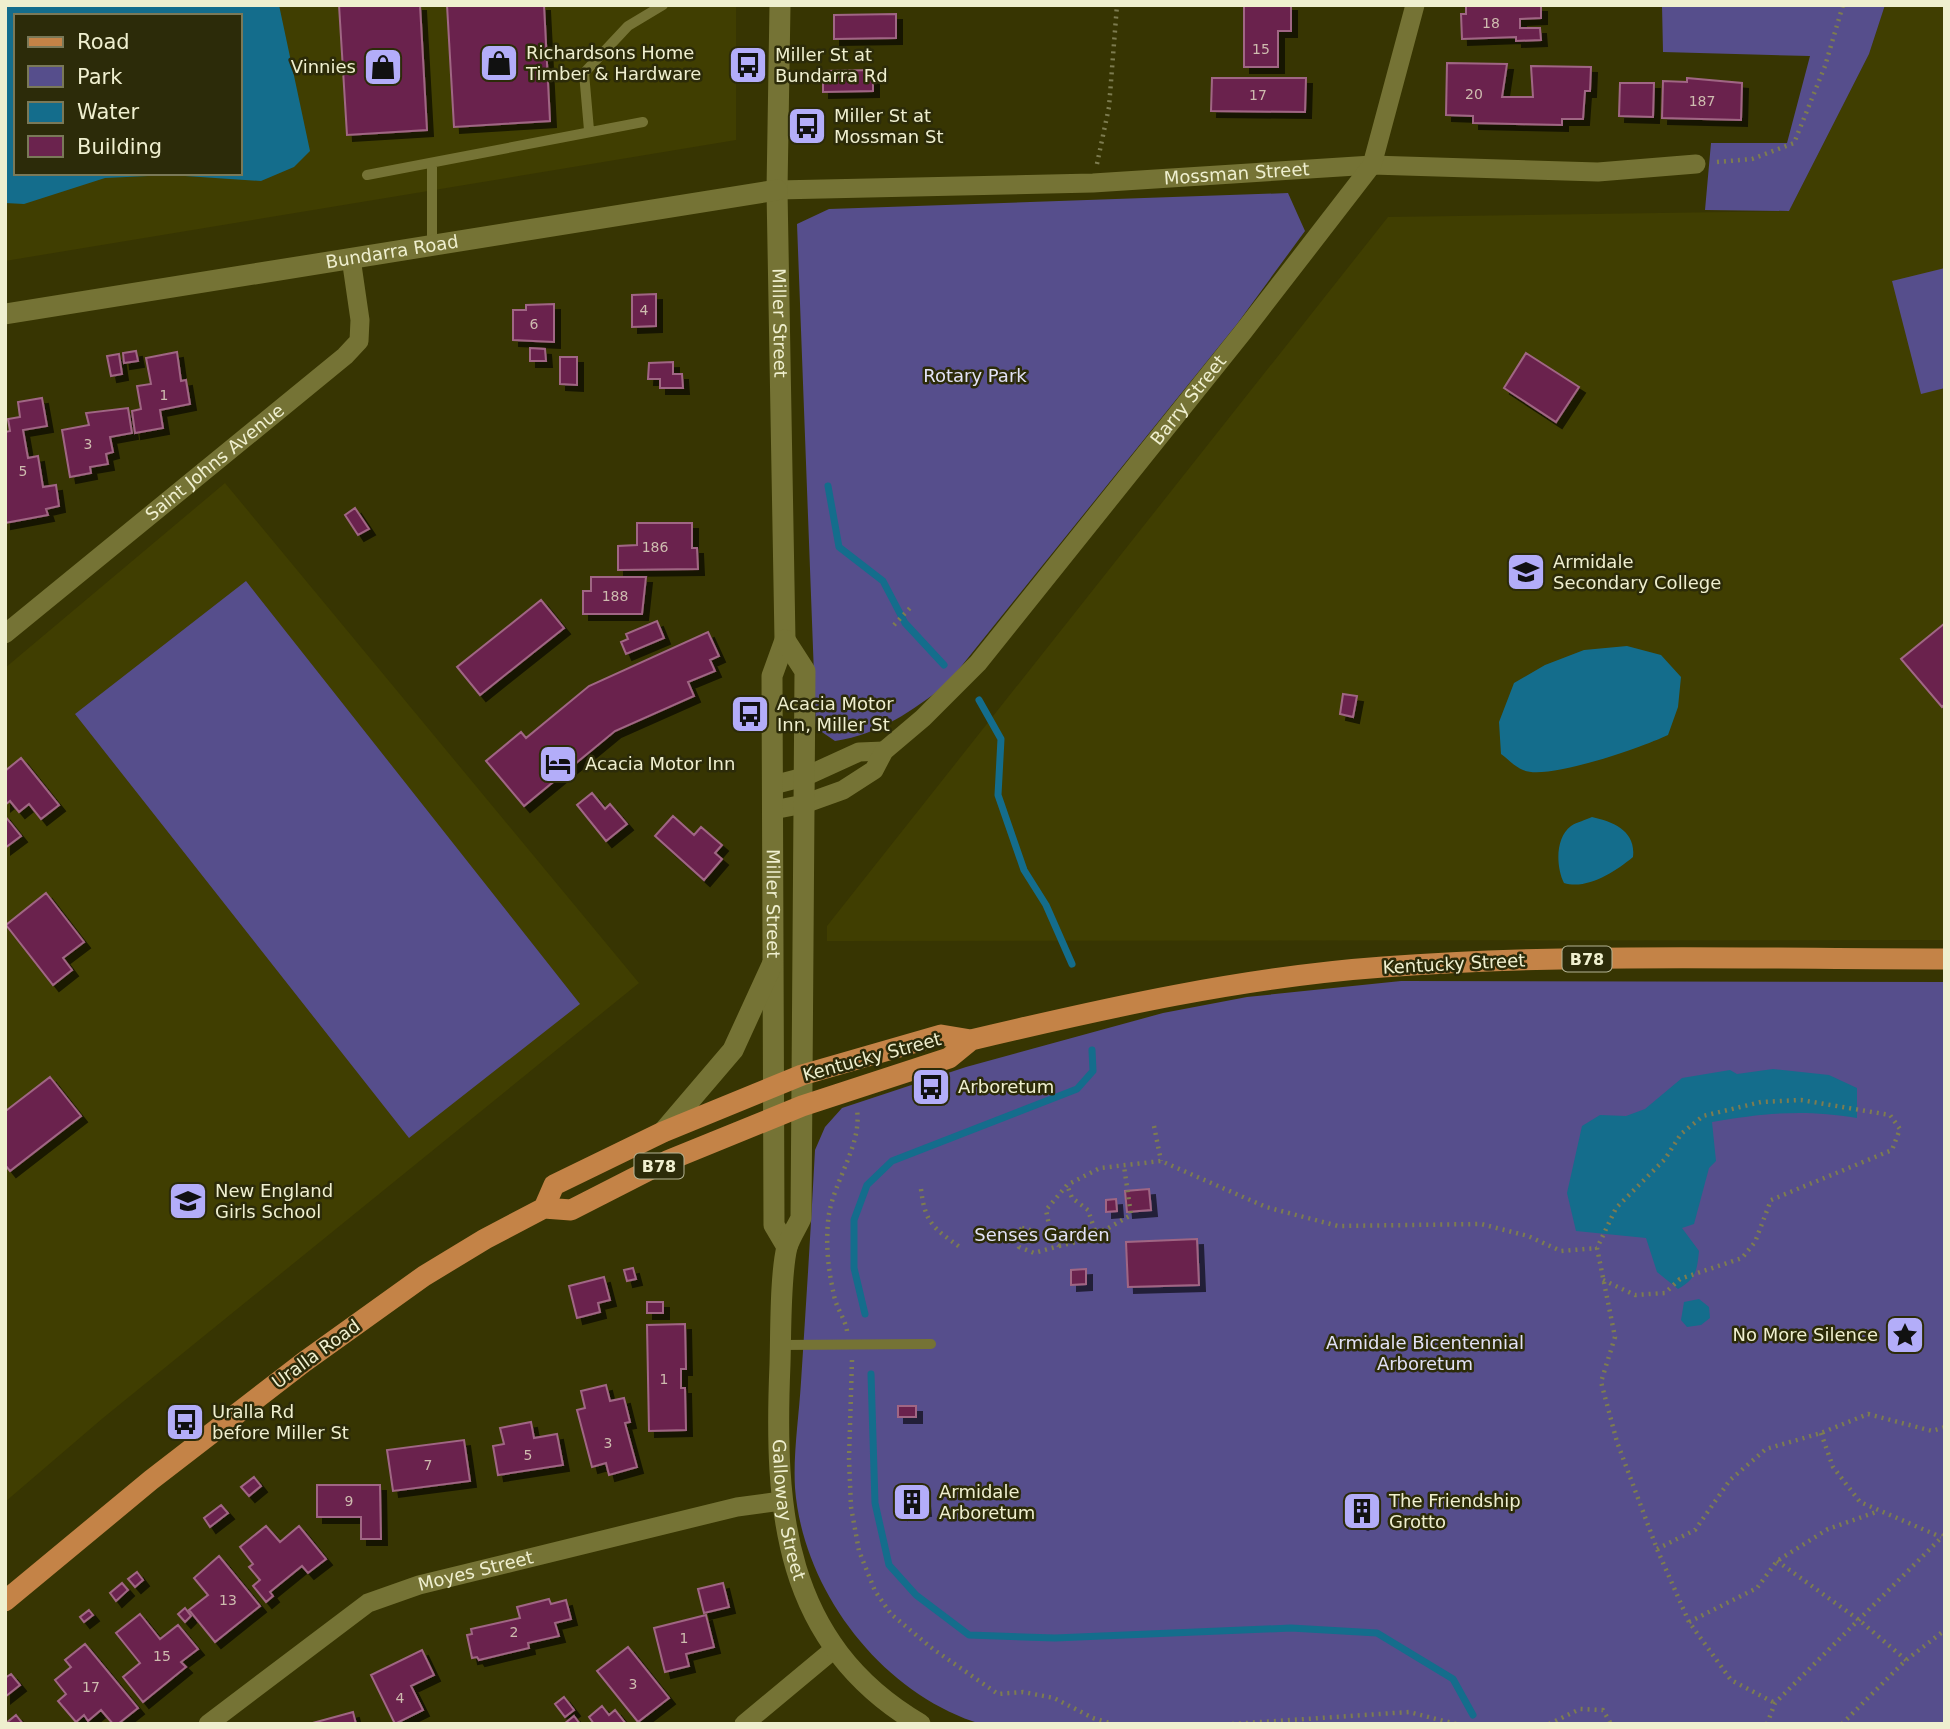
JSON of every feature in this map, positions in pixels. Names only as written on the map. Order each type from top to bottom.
[{"type":"main road","name":"Miller Street","points":[[775,1085],[772,676],[786,640],[777,190],[780,5]]},
{"type":"main road","name":"Bundarra Road","points":[[5,314],[777,190]]},
{"type":"main road","name":"Miller Street","points":[[786,640],[805,671],[802,1075]]},
{"type":"main road","name":"Kentucky Street","points":[[775,1085],[941,1035],[971,1040],[1150,999],[1381,967],[1545,959],[1945,959]]},
{"type":"main road","points":[[663,1132],[733,1050],[774,960]]},
{"type":"main road","name":"Kentucky Street","points":[[802,1106],[949,1058],[971,1040]]},
{"type":"main road","name":"Galloway Street","points":[[802,1075],[801,1218],[788,1247],[780,1345],[778,1421],[781,1501],[792,1555],[805,1594],[833,1650],[885,1701],[920,1724]]},
{"type":"main road","name":"Galloway Street","points":[[775,1085],[774,1225],[788,1247]]},
{"type":"main road","name":"Uralla Road","points":[[544,1208],[554,1185],[663,1132],[775,1085]]},
{"type":"main road","name":"Uralla Road","points":[[5,1601],[151,1480],[304,1362],[424,1276],[544,1208],[571,1210],[667,1161],[802,1106]]},
{"type":"street","name":"Barry Street","points":[[773,810],[804,804],[860,782],[874,770],[884,751],[923,718],[978,663],[1372,165],[1415,5]]},
{"type":"street","name":"Mossman Street","points":[[777,190],[1093,183],[1372,165],[1598,172],[1696,164]]},
{"type":"street","name":"Saint Johns Avenue","points":[[5,634],[345,356],[359,341],[360,320],[351,258]]},
{"type":"street","points":[[773,785],[804,777],[859,752],[884,751]]},
{"type":"street","name":"Moyes Street","points":[[208,1724],[368,1603],[432,1581],[737,1507],[781,1501]]},
{"type":"street","points":[[744,1724],[833,1650]]},
{"type":"lane","points":[[589,130],[584,73],[628,26],[663,5]]},
{"type":"lane","points":[[367,175],[589,130],[643,122]]},
{"type":"lane","points":[[432,163],[432,245]]},
{"type":"lane","points":[[780,1345],[931,1344]]},
{"type":"path","points":[[1097,165],[1109,107],[1117,5]]},
{"type":"path","points":[[1696,164],[1752,159],[1794,143],[1825,66],[1843,5]]},
{"type":"path","points":[[894,625],[910,608]]},
{"type":"path","points":[[1603,1280],[1635,1295],[1665,1293],[1680,1279],[1742,1258],[1755,1242],[1771,1200],[1892,1150],[1900,1129],[1890,1115],[1801,1100],[1761,1102],[1703,1115],[1681,1134],[1665,1158],[1616,1208],[1597,1248],[1603,1280],[1615,1338],[1601,1382],[1617,1442],[1657,1549],[1689,1622],[1731,1680],[1775,1703]]},
{"type":"path","points":[[856,1102],[859,1118],[854,1143],[839,1176],[829,1214],[827,1242],[834,1297],[846,1325],[853,1369],[849,1458],[851,1507],[859,1550],[875,1591],[891,1614],[933,1649],[998,1694],[1023,1692],[1054,1698],[1093,1718],[1112,1724]]},
{"type":"path","points":[[1154,1126],[1161,1161]]},
{"type":"path","points":[[1059,1246],[1051,1235],[1046,1210],[1067,1185],[1100,1168],[1161,1161],[1266,1207],[1338,1226],[1481,1224],[1528,1236],[1561,1251],[1597,1248]]},
{"type":"path","points":[[1051,1235],[1022,1228],[1016,1234],[1019,1247],[1034,1253],[1089,1239],[1095,1231],[1105,1230],[1131,1215],[1124,1166]]},
{"type":"path","points":[[1067,1185],[1072,1198],[1088,1210],[1095,1231]]},
{"type":"path","points":[[921,1189],[924,1215],[934,1228],[961,1248]]},
{"type":"path","points":[[1657,1549],[1695,1530],[1730,1480],[1766,1449],[1821,1433],[1868,1414],[1932,1431],[1945,1427]]},
{"type":"path","points":[[1767,1724],[1775,1703],[1943,1536],[1860,1502],[1833,1467],[1821,1433]]},
{"type":"path","points":[[1689,1622],[1757,1588],[1777,1561],[1828,1529],[1879,1511]]},
{"type":"path","points":[[1777,1561],[1859,1620],[1906,1660]]},
{"type":"path","points":[[1842,1724],[1906,1660],[1945,1630]]},
{"type":"path","points":[[1549,1724],[1580,1709],[1603,1710],[1611,1724]]},
{"type":"path","points":[[1232,1724],[1409,1712],[1456,1724]]},
{"type":"shaded area","points":[[5,5],[736,5],[736,140],[5,261]]},
{"type":"shaded area","name":"Armidale Secondary College","points":[[1885,5],[1945,5],[1945,940],[827,941],[827,926],[1388,217],[1789,211],[1869,54]]},
{"type":"shaded area","name":"New England Girls School","points":[[225,483],[639,983],[103,1418],[5,1502],[5,668]]},
{"type":"green space","points":[[1662,5],[1885,5],[1869,54],[1789,211],[1705,210],[1711,143],[1787,143],[1810,56],[1663,52]]},
{"type":"green space","name":"Rotary Park","points":[[1288,193],[1305,231],[1237,324],[947,684],[908,712],[867,733],[835,741],[816,728],[797,224],[829,209]]},
{"type":"green space","points":[[1945,268],[1945,388],[1921,394],[1892,281]]},
{"type":"green space","points":[[246,581],[580,1004],[409,1138],[75,714]]},
{"type":"green space","name":"Armidale Bicentennial Arboretum","points":[[1401,981],[1945,982],[1945,1724],[981,1724],[945,1709],[911,1689],[881,1663],[854,1633],[831,1600],[814,1564],[801,1526],[795,1488],[795,1448],[815,1150],[825,1127],[842,1108],[966,1067],[1163,1013],[1247,997]]},
{"type":"water","points":[[5,5],[279,5],[310,151],[294,167],[261,181],[170,175],[105,178],[24,204],[5,203]]},
{"type":"water","points":[[1627,646],[1661,655],[1681,677],[1678,707],[1668,735],[1617,754],[1552,771],[1523,770],[1501,754],[1499,722],[1514,683],[1545,665],[1584,650]]},
{"type":"water","points":[[1592,817],[1622,829],[1631,840],[1633,857],[1609,874],[1591,882],[1573,885],[1564,883],[1558,861],[1562,838],[1571,826]]},
{"type":"water","points":[[1773,1069],[1829,1075],[1857,1088],[1857,1118],[1784,1113],[1712,1122],[1716,1161],[1709,1168],[1694,1224],[1682,1228],[1699,1251],[1696,1269],[1689,1282],[1678,1289],[1657,1272],[1646,1238],[1576,1231],[1567,1193],[1582,1126],[1600,1115],[1626,1116],[1645,1109],[1682,1078],[1730,1070],[1737,1074]]},
{"type":"water","points":[[1699,1299],[1709,1307],[1710,1318],[1701,1325],[1687,1327],[1681,1320],[1684,1302]]},
{"type":"building","name":"Vinnies","points":[[339,5],[420,5],[427,130],[347,135]]},
{"type":"building","name":"Richardsons Home Timber & Hardware","points":[[447,5],[544,5],[550,121],[454,127]]},
{"type":"building","points":[[1244,5],[1291,5],[1291,31],[1278,31],[1278,67],[1244,67]]},
{"type":"building","points":[[1466,5],[1541,6],[1541,18],[1520,19],[1520,28],[1540,28],[1541,40],[1516,41],[1516,37],[1462,39],[1461,14],[1466,14]]},
{"type":"building","points":[[896,14],[896,38],[834,39],[834,15]]},
{"type":"building","points":[[1447,63],[1507,64],[1502,97],[1533,97],[1531,66],[1591,67],[1590,91],[1585,91],[1583,119],[1562,119],[1562,125],[1473,123],[1473,116],[1446,115]]},
{"type":"building","points":[[873,70],[873,91],[823,92],[823,71]]},
{"type":"building","points":[[1212,78],[1306,78],[1305,112],[1211,111]]},
{"type":"building","points":[[1687,78],[1742,83],[1741,120],[1662,118],[1663,81],[1687,82]]},
{"type":"building","points":[[1620,83],[1654,83],[1653,117],[1619,116]]},
{"type":"building","points":[[656,294],[656,326],[632,327],[632,295]]},
{"type":"building","points":[[554,304],[554,342],[513,340],[513,310],[526,310],[526,305]]},
{"type":"building","points":[[530,348],[545,349],[546,361],[530,361]]},
{"type":"building","points":[[136,351],[138,361],[124,363],[123,353]]},
{"type":"building","points":[[177,352],[181,381],[186,380],[190,404],[160,410],[163,428],[135,433],[132,411],[141,409],[137,386],[151,384],[146,358]]},
{"type":"building","points":[[1526,353],[1579,387],[1556,422],[1504,388]]},
{"type":"building","points":[[119,354],[122,374],[111,376],[107,356]]},
{"type":"building","points":[[560,357],[577,357],[577,385],[560,384]]},
{"type":"building","points":[[673,362],[673,374],[682,374],[683,388],[660,388],[660,379],[648,379],[649,363]]},
{"type":"building","points":[[42,398],[47,426],[23,430],[28,458],[38,456],[43,487],[56,485],[59,506],[46,509],[48,515],[5,523],[5,432],[10,431],[8,419],[20,417],[18,402]]},
{"type":"building","points":[[128,408],[132,433],[110,437],[113,452],[106,454],[108,464],[90,467],[91,473],[70,477],[62,430],[89,425],[86,413]]},
{"type":"building","points":[[355,508],[369,529],[358,535],[345,515]]},
{"type":"building","points":[[637,523],[692,523],[692,548],[697,548],[698,569],[618,570],[618,546],[637,545]]},
{"type":"building","points":[[591,577],[646,577],[642,614],[583,614],[583,591],[591,591]]},
{"type":"building","points":[[541,600],[564,628],[480,695],[457,667]]},
{"type":"building","points":[[657,621],[664,638],[626,654],[621,642],[628,639],[626,634]]},
{"type":"building","points":[[1945,623],[1945,704],[1942,707],[1901,659]]},
{"type":"building","points":[[708,632],[719,656],[710,660],[715,671],[688,682],[694,696],[615,731],[524,806],[486,761],[521,732],[526,738],[589,686]]},
{"type":"building","points":[[1343,694],[1357,696],[1353,717],[1340,714]]},
{"type":"building","points":[[21,758],[59,805],[41,819],[29,804],[19,812],[10,801],[5,805],[5,771]]},
{"type":"building","points":[[592,793],[605,809],[610,804],[627,824],[606,841],[577,805]]},
{"type":"building","points":[[5,816],[21,836],[5,848]]},
{"type":"building","points":[[673,816],[694,835],[701,827],[722,845],[715,853],[722,859],[704,880],[655,836]]},
{"type":"building","points":[[46,893],[84,942],[63,958],[72,970],[53,985],[6,925]]},
{"type":"building","points":[[50,1077],[81,1116],[10,1171],[5,1165],[5,1108],[7,1110]]},
{"type":"building","points":[[1149,1189],[1151,1210],[1127,1212],[1125,1191]]},
{"type":"building","points":[[1116,1199],[1117,1211],[1106,1212],[1106,1200]]},
{"type":"building","points":[[1197,1239],[1199,1285],[1128,1287],[1126,1242]]},
{"type":"building","points":[[633,1268],[636,1279],[627,1281],[624,1270]]},
{"type":"building","points":[[1086,1269],[1086,1284],[1071,1285],[1071,1270]]},
{"type":"building","points":[[604,1277],[610,1300],[598,1303],[600,1312],[577,1318],[569,1286]]},
{"type":"building","points":[[647,1302],[663,1302],[663,1313],[647,1313]]},
{"type":"building","points":[[685,1324],[686,1369],[681,1369],[681,1388],[685,1388],[686,1430],[649,1431],[647,1325]]},
{"type":"building","points":[[606,1385],[610,1401],[624,1398],[630,1422],[625,1423],[637,1467],[609,1475],[606,1463],[592,1467],[577,1410],[585,1408],[581,1391]]},
{"type":"building","points":[[898,1406],[916,1406],[916,1417],[898,1417]]},
{"type":"building","points":[[531,1422],[534,1438],[557,1434],[563,1465],[498,1475],[493,1446],[504,1444],[500,1428]]},
{"type":"building","points":[[464,1440],[470,1481],[393,1491],[387,1450]]},
{"type":"building","points":[[254,1477],[261,1486],[249,1496],[241,1487]]},
{"type":"building","points":[[317,1485],[380,1485],[381,1539],[361,1539],[361,1517],[317,1517]]},
{"type":"building","name":"Armidale Arboretum","points":[[923,1490],[925,1510],[902,1514],[899,1494]]},
{"type":"building","name":"The Friendship Grotto","points":[[1369,1501],[1373,1509],[1370,1519],[1362,1524],[1351,1519],[1348,1514]]},
{"type":"building","points":[[221,1505],[228,1513],[210,1527],[204,1518]]},
{"type":"building","points":[[266,1526],[280,1542],[299,1526],[326,1559],[308,1573],[302,1566],[270,1592],[273,1596],[266,1602],[253,1586],[260,1580],[249,1567],[253,1564],[240,1547]]},
{"type":"building","points":[[219,1556],[260,1606],[215,1642],[189,1610],[208,1595],[194,1578]]},
{"type":"building","points":[[137,1572],[143,1580],[135,1587],[128,1579]]},
{"type":"building","points":[[122,1583],[128,1590],[116,1601],[110,1593]]},
{"type":"building","points":[[723,1583],[729,1607],[704,1613],[698,1589]]},
{"type":"building","points":[[549,1599],[551,1604],[566,1600],[571,1619],[555,1623],[559,1636],[528,1643],[529,1648],[479,1660],[477,1657],[472,1658],[467,1635],[472,1634],[471,1629],[520,1618],[517,1607]]},
{"type":"building","points":[[185,1608],[191,1616],[185,1622],[178,1614]]},
{"type":"building","points":[[89,1610],[93,1615],[84,1622],[80,1617]]},
{"type":"building","points":[[140,1614],[160,1639],[178,1625],[198,1649],[181,1662],[186,1667],[143,1702],[123,1677],[140,1663],[116,1633]]},
{"type":"building","points":[[706,1615],[714,1647],[686,1654],[689,1666],[665,1672],[654,1628]]},
{"type":"building","points":[[85,1644],[138,1708],[118,1724],[113,1724],[101,1710],[88,1721],[84,1715],[76,1722],[58,1701],[66,1694],[55,1680],[71,1667],[65,1660]]},
{"type":"building","points":[[628,1647],[669,1698],[638,1722],[597,1671]]},
{"type":"building","points":[[422,1650],[434,1675],[411,1686],[423,1710],[395,1724],[371,1675]]},
{"type":"building","points":[[11,1674],[20,1685],[5,1697],[5,1678]]},
{"type":"building","points":[[564,1697],[574,1710],[565,1717],[555,1704]]},
{"type":"building","points":[[602,1706],[609,1715],[615,1710],[626,1724],[594,1724],[589,1717]]},
{"type":"building","points":[[353,1712],[356,1724],[309,1724]]},
{"type":"building","points":[[16,1715],[23,1724],[5,1724]]},
{"type":"building","points":[[574,1716],[580,1724],[564,1724]]},
{"type":"waterway","points":[[828,486],[839,547],[883,581],[905,623],[944,665]]},
{"type":"waterway","points":[[979,700],[1001,739],[998,795],[1024,870],[1046,905],[1072,964]]},
{"type":"waterway","points":[[865,1314],[854,1268],[854,1220],[867,1185],[892,1161],[1077,1089],[1093,1071],[1092,1050]]},
{"type":"waterway","points":[[871,1374],[875,1503],[889,1565],[916,1595],[969,1635],[1055,1638],[1291,1628],[1377,1633],[1453,1679],[1473,1715]]},
{"type":"place","name":"Richardsons Home Timber & Hardware","points":[[499,63]]},
{"type":"place","name":"Miller St at Bundarra Rd","points":[[748,65]]},
{"type":"place","name":"Vinnies","points":[[383,67]]},
{"type":"place","name":"Miller St at Mossman St","points":[[807,126]]},
{"type":"place","name":"Armidale Secondary College","points":[[1526,572]]},
{"type":"place","name":"Acacia Motor Inn, Miller St","points":[[750,714]]},
{"type":"place","name":"Acacia Motor Inn","points":[[558,764]]},
{"type":"place","name":"Arboretum","points":[[931,1087]]},
{"type":"place","name":"New England Girls School","points":[[188,1201]]},
{"type":"place","name":"No More Silence","points":[[1905,1335]]},
{"type":"place","name":"Uralla Rd before Miller St","points":[[185,1422]]},
{"type":"place","name":"Armidale Arboretum","points":[[912,1502]]},
{"type":"place","name":"The Friendship Grotto","points":[[1362,1511]]},
{"type":"park label","name":"Senses Garden","points":[[1042,1235]]}]
